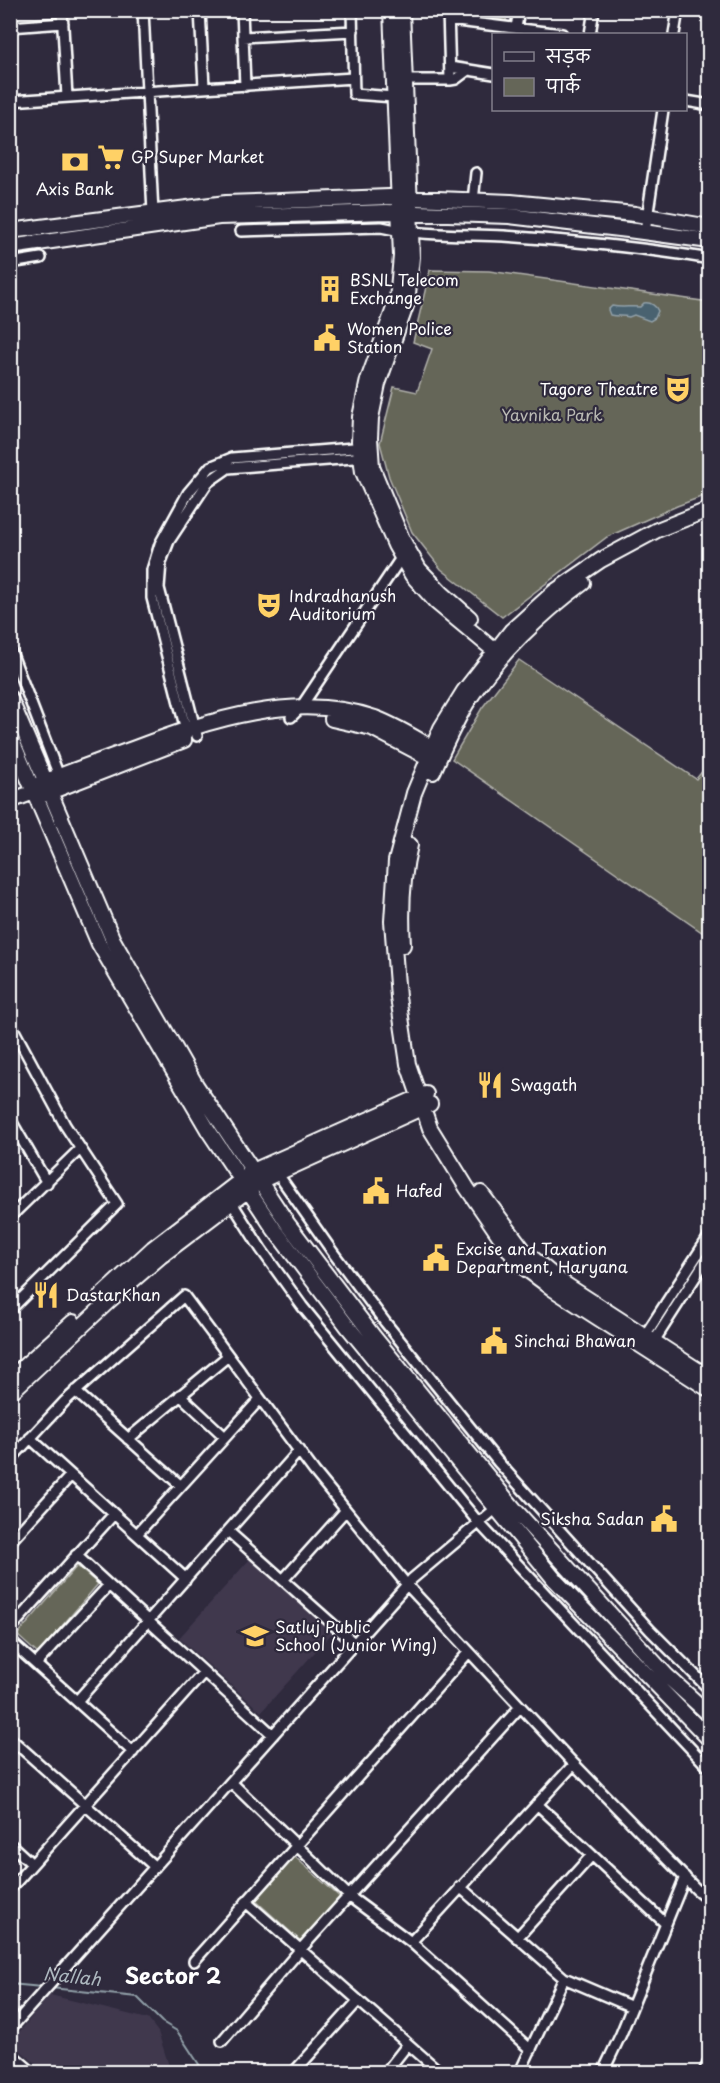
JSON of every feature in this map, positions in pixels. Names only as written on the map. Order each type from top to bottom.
[{"type":"street","points":[[62,10],[67,97]]},
{"type":"street","points":[[143,10],[153,213]]},
{"type":"street","points":[[200,10],[204,87]]},
{"type":"street","points":[[242,10],[245,86]]},
{"type":"street","points":[[352,10],[354,94],[394,98]]},
{"type":"street","points":[[391,10],[394,98],[405,198]]},
{"type":"street","points":[[402,10],[405,80],[405,213],[406,232],[412,257],[407,303],[378,384],[366,452],[404,553],[502,650]]},
{"type":"street","points":[[516,28],[519,10]]},
{"type":"street","points":[[590,33],[594,10]]},
{"type":"street","points":[[674,33],[678,10]]},
{"type":"street","points":[[450,80],[448,15],[554,33]]},
{"type":"street","points":[[10,27],[63,23]]},
{"type":"street","points":[[243,37],[353,31]]},
{"type":"street","points":[[450,67],[492,74]]},
{"type":"street","points":[[405,80],[450,80],[456,79],[468,70]]},
{"type":"street","points":[[10,101],[353,78]]},
{"type":"street","points":[[687,101],[710,105]]},
{"type":"street","points":[[645,232],[663,111]]},
{"type":"street","points":[[473,201],[476,173]]},
{"type":"street","points":[[10,231],[226,203],[405,198],[511,202],[648,216],[710,227]]},
{"type":"street","points":[[10,248],[219,217],[405,213],[509,216],[710,242]]},
{"type":"street","points":[[241,231],[381,227],[406,232],[596,243],[710,259]]},
{"type":"street","points":[[10,263],[41,258]]},
{"type":"street","points":[[192,733],[152,598],[152,570],[160,544],[188,492],[210,468],[232,458],[366,452]]},
{"type":"street","points":[[502,650],[511,631],[554,592],[601,560],[657,530],[710,509]]},
{"type":"street","points":[[710,518],[658,538],[603,568],[563,597],[518,639],[502,650],[464,691],[441,728],[406,861],[401,920],[406,996],[416,1062],[425,1101],[518,1263],[553,1289],[710,1378]]},
{"type":"street","points":[[39,790],[59,776],[192,733],[296,712],[404,553]]},
{"type":"street","points":[[10,649],[59,776]]},
{"type":"street","points":[[10,698],[39,790],[99,944],[208,1130],[274,1230],[348,1327],[501,1504],[667,1676],[710,1715]]},
{"type":"street","points":[[296,712],[301,716],[345,721],[372,728],[435,755]]},
{"type":"street","points":[[10,801],[192,733]]},
{"type":"street","points":[[10,736],[112,940],[196,1085],[288,1224],[501,1504],[555,1580],[710,1740]]},
{"type":"street","points":[[10,1023],[65,1125],[117,1204],[10,1310]]},
{"type":"street","points":[[10,1379],[153,1248],[256,1176],[425,1101]]},
{"type":"street","points":[[10,1119],[46,1183]]},
{"type":"street","points":[[10,1217],[80,1149]]},
{"type":"street","points":[[274,1168],[385,1322],[498,1462],[650,1630],[710,1690]]},
{"type":"street","points":[[10,1393],[152,1263],[232,1203],[244,1185]]},
{"type":"street","points":[[232,1203],[261,1249],[302,1306],[478,1522],[710,1769]]},
{"type":"street","points":[[646,1343],[710,1234]]},
{"type":"street","points":[[646,1343],[710,1254]]},
{"type":"street","points":[[10,1460],[75,1391],[184,1296],[299,1451],[407,1585],[574,1764],[710,1900]]},
{"type":"street","points":[[646,1343],[710,1390]]},
{"type":"street","points":[[128,1438],[228,1356]]},
{"type":"street","points":[[75,1391],[181,1486]]},
{"type":"street","points":[[180,1395],[225,1437]]},
{"type":"street","points":[[137,1534],[260,1399]]},
{"type":"street","points":[[30,1438],[186,1578]]},
{"type":"street","points":[[77,1701],[299,1451]]},
{"type":"street","points":[[10,1542],[71,1474]]},
{"type":"street","points":[[10,2029],[407,1585],[501,1504]]},
{"type":"street","points":[[283,1580],[346,1510]]},
{"type":"street","points":[[10,1629],[114,1514]]},
{"type":"street","points":[[228,1531],[355,1644]]},
{"type":"street","points":[[76,1556],[273,1735]]},
{"type":"street","points":[[36,1664],[109,1585]]},
{"type":"street","points":[[10,1641],[133,1752]]},
{"type":"street","points":[[194,1961],[469,1652]]},
{"type":"street","points":[[10,1889],[204,1672]]},
{"type":"street","points":[[640,1695],[653,1682]]},
{"type":"street","points":[[222,2041],[300,1950],[520,1707]]},
{"type":"street","points":[[10,1737],[156,1867]]},
{"type":"street","points":[[411,1942],[574,1764]]},
{"type":"street","points":[[231,1782],[350,1897],[411,1942],[531,2050]]},
{"type":"street","points":[[537,1804],[666,1924]]},
{"type":"street","points":[[10,1844],[32,1864]]},
{"type":"street","points":[[518,1938],[592,1855]]},
{"type":"street","points":[[603,2073],[685,1877]]},
{"type":"street","points":[[460,1887],[564,1978],[632,2007]]},
{"type":"street","points":[[246,1902],[440,2073]]},
{"type":"street","points":[[520,2073],[564,1978]]},
{"type":"street","points":[[294,2073],[358,2001]]},
{"type":"street","points":[[386,2073],[408,2044]]},
{"type":"street","points":[[10,2053],[32,2073]]},
{"type":"street","points":[[704,2073],[710,2059]]},
{"type":"shaded area","name":"Satluj Public School (Junior Wing)","points":[[250,1559],[332,1633],[261,1712],[179,1638]]},
{"type":"shaded area","points":[[50,1995],[148,2019],[158,2032],[171,2072],[45,2072],[11,2042]]},
{"type":"green space","points":[[455,10],[507,11],[506,21],[456,14]]},
{"type":"green space","name":"Yavnika Park","points":[[430,270],[489,271],[709,302],[709,494],[607,537],[502,617],[441,569],[412,532],[389,477],[380,443],[394,387],[417,392],[432,349],[413,342]]},
{"type":"green space","points":[[519,660],[696,779],[709,763],[709,937],[452,759],[482,708]]},
{"type":"green space","points":[[77,1566],[98,1584],[38,1654],[17,1635]]},
{"type":"green space","points":[[294,1856],[343,1900],[304,1944],[255,1900]]},
{"type":"water","points":[[644,303],[652,304],[658,311],[655,318],[650,321],[634,315],[629,317],[610,315],[608,310],[612,306],[640,307]]},
{"type":"waterway","name":"Nallah","points":[[10,1984],[42,1987]]},
{"type":"waterway","name":"Nallah","points":[[51,1988],[137,1997],[162,2022],[177,2031],[204,2072]]},
{"type":"place","name":"GP Super Market","points":[[111,157]]},
{"type":"place","name":"Axis Bank","points":[[75,162]]},
{"type":"place","name":"BSNL Telecom Exchange","points":[[330,289]]},
{"type":"place","name":"Women Police Station","points":[[327,338]]},
{"type":"place","name":"Tagore Theatre","points":[[678,389]]},
{"type":"place","name":"Indradhanush Auditorium","points":[[269,605]]},
{"type":"place","name":"Swagath","points":[[490,1085]]},
{"type":"place","name":"Hafed","points":[[376,1191]]},
{"type":"place","name":"Excise and Taxation Department, Haryana","points":[[436,1258]]},
{"type":"place","name":"DastarKhan","points":[[46,1295]]},
{"type":"place","name":"Sinchai Bhawan","points":[[494,1341]]},
{"type":"place","name":"Siksha Sadan","points":[[664,1519]]},
{"type":"place","name":"Satluj Public School (Junior Wing)","points":[[255,1636]]},
{"type":"district","name":"Sector 2","points":[[173,1976]]}]
